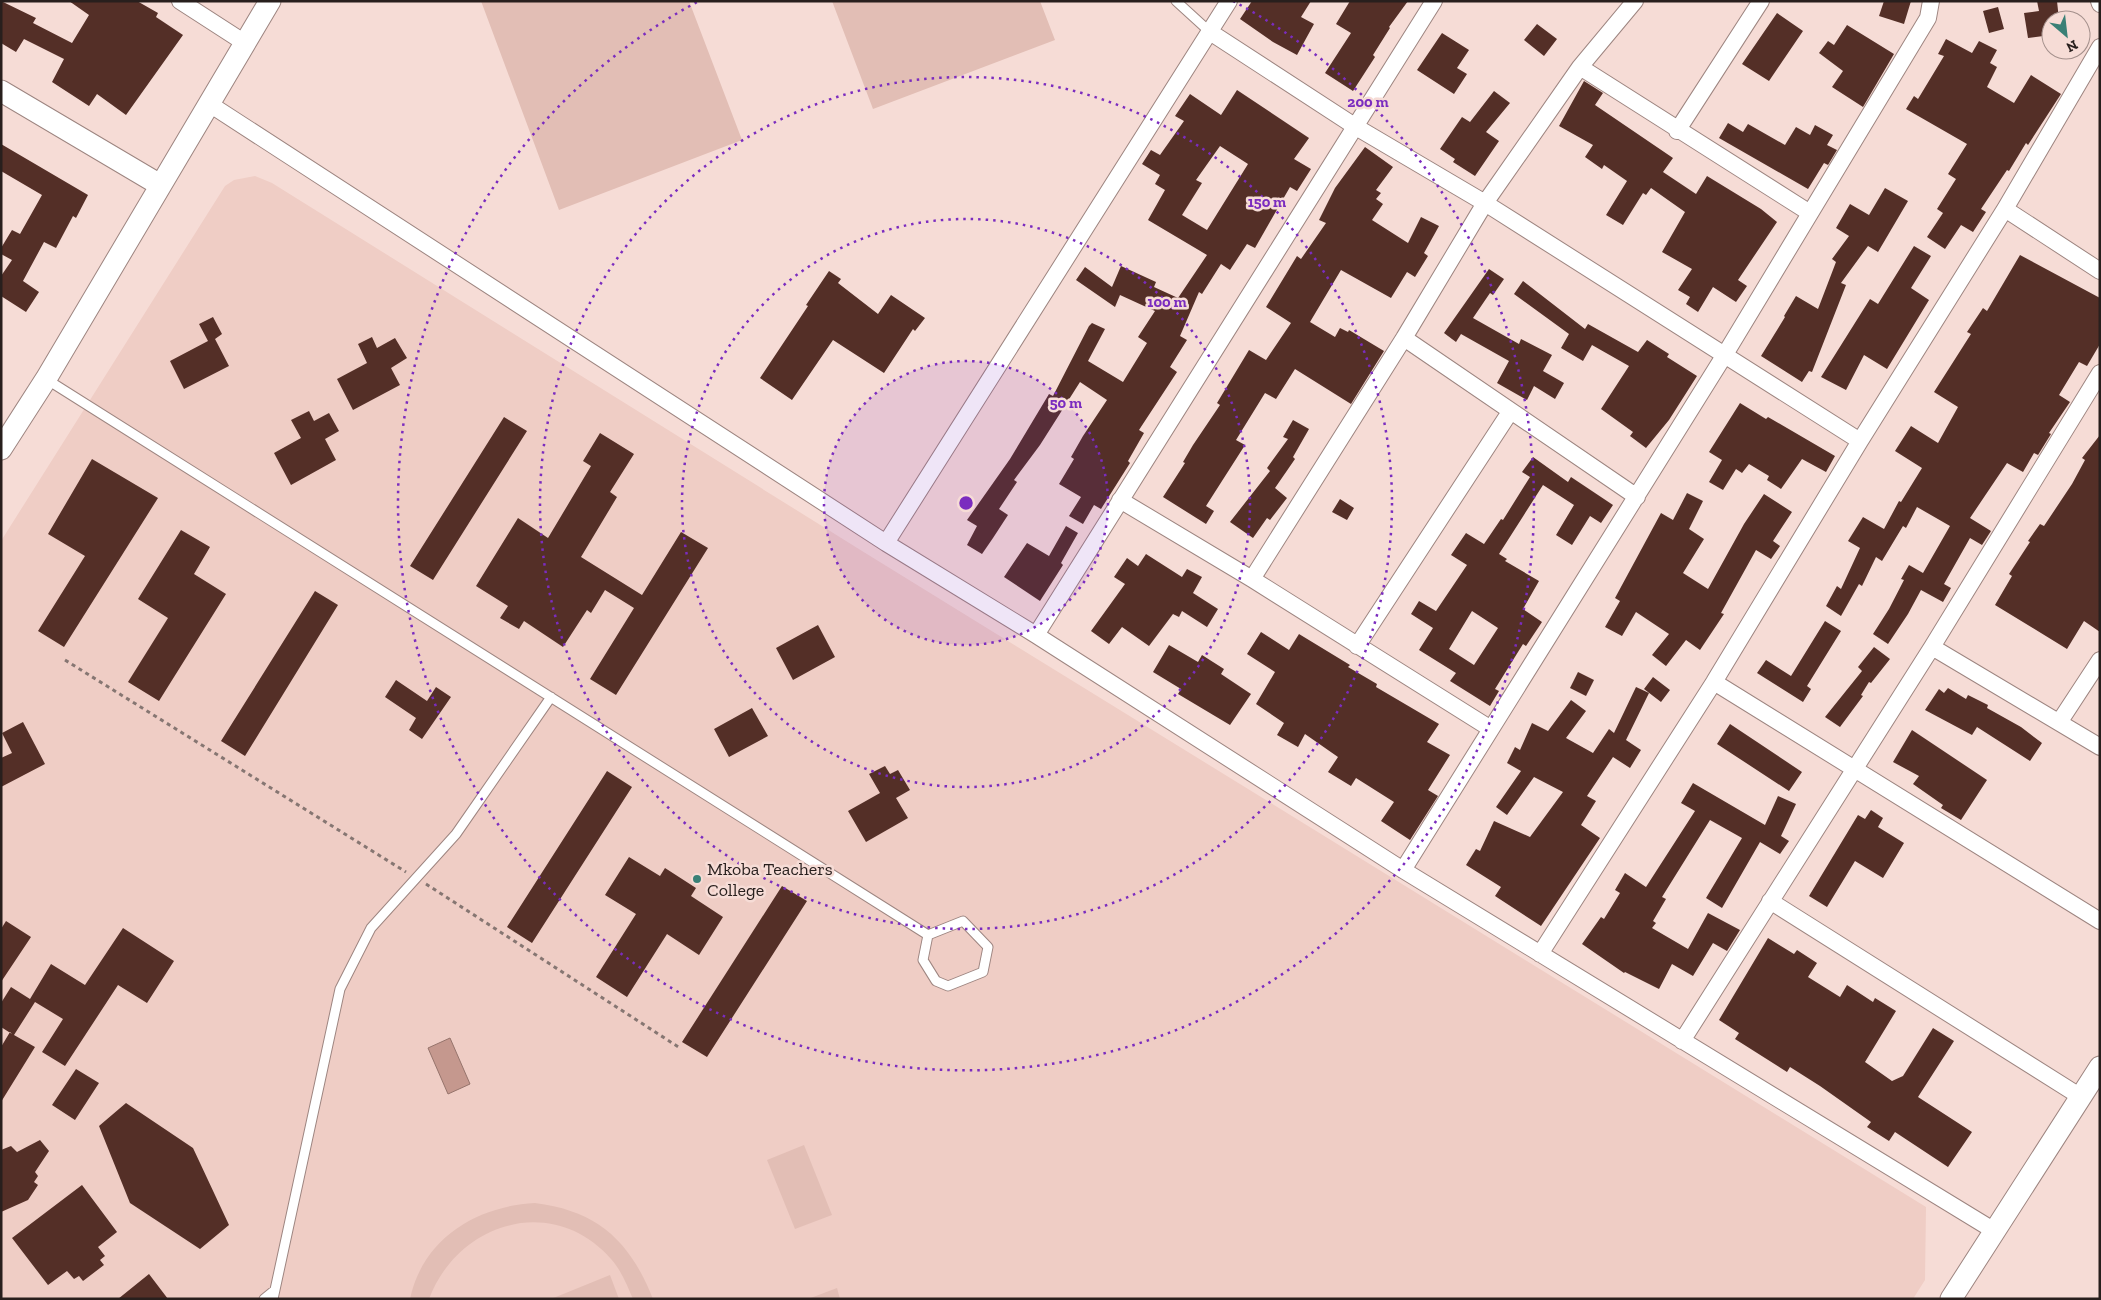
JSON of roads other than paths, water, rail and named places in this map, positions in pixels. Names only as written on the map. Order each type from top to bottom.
[{"type":"street","points":[[180,1],[245,43]]},
{"type":"street","points":[[1,449],[46,379],[270,1]]},
{"type":"street","points":[[886,543],[1229,1]]},
{"type":"street","points":[[1036,635],[1434,1]]},
{"type":"street","points":[[1252,579],[1404,338],[1485,203],[1580,67],[1635,1]]},
{"type":"street","points":[[1677,131],[1761,1]]},
{"type":"street","points":[[1403,870],[1724,356],[1928,18],[1931,1]]},
{"type":"street","points":[[1210,32],[1356,127],[1485,203],[1860,441]]},
{"type":"street","points":[[1540,954],[1714,682],[1860,441],[2005,209],[2100,47]]},
{"type":"street","points":[[1580,67],[1677,131],[1810,213]]},
{"type":"street","points":[[1,91],[160,185]]},
{"type":"street","points":[[208,103],[886,543],[1036,635],[1403,870],[1993,1230]]},
{"type":"street","points":[[2005,209],[2100,271]]},
{"type":"street","points":[[1404,338],[1637,497]]},
{"type":"street","points":[[1682,1041],[1932,647],[2100,373]]},
{"type":"street","points":[[1356,646],[1510,412]]},
{"type":"street","points":[[1120,500],[1252,579],[1491,729]]},
{"type":"street","points":[[1932,647],[2060,721],[2100,747]]},
{"type":"street","points":[[2060,721],[2100,660]]},
{"type":"street","points":[[1714,682],[2100,921]]},
{"type":"street","points":[[1770,901],[2081,1096]]},
{"type":"street","points":[[1951,1299],[1993,1230],[2100,1067]]},
{"type":"lane","points":[[1176,1],[1210,32]]},
{"type":"lane","points":[[46,379],[928,935]]},
{"type":"lane","points":[[264,1299],[274,1294],[340,989],[371,928],[456,834],[551,697]]},
{"type":"lane","points":[[962,921],[988,947],[983,972],[948,986],[936,981],[923,960],[928,935],[962,921]]},
{"type":"place","name":"Mkoba Teachers College","points":[[697,879]]}]
